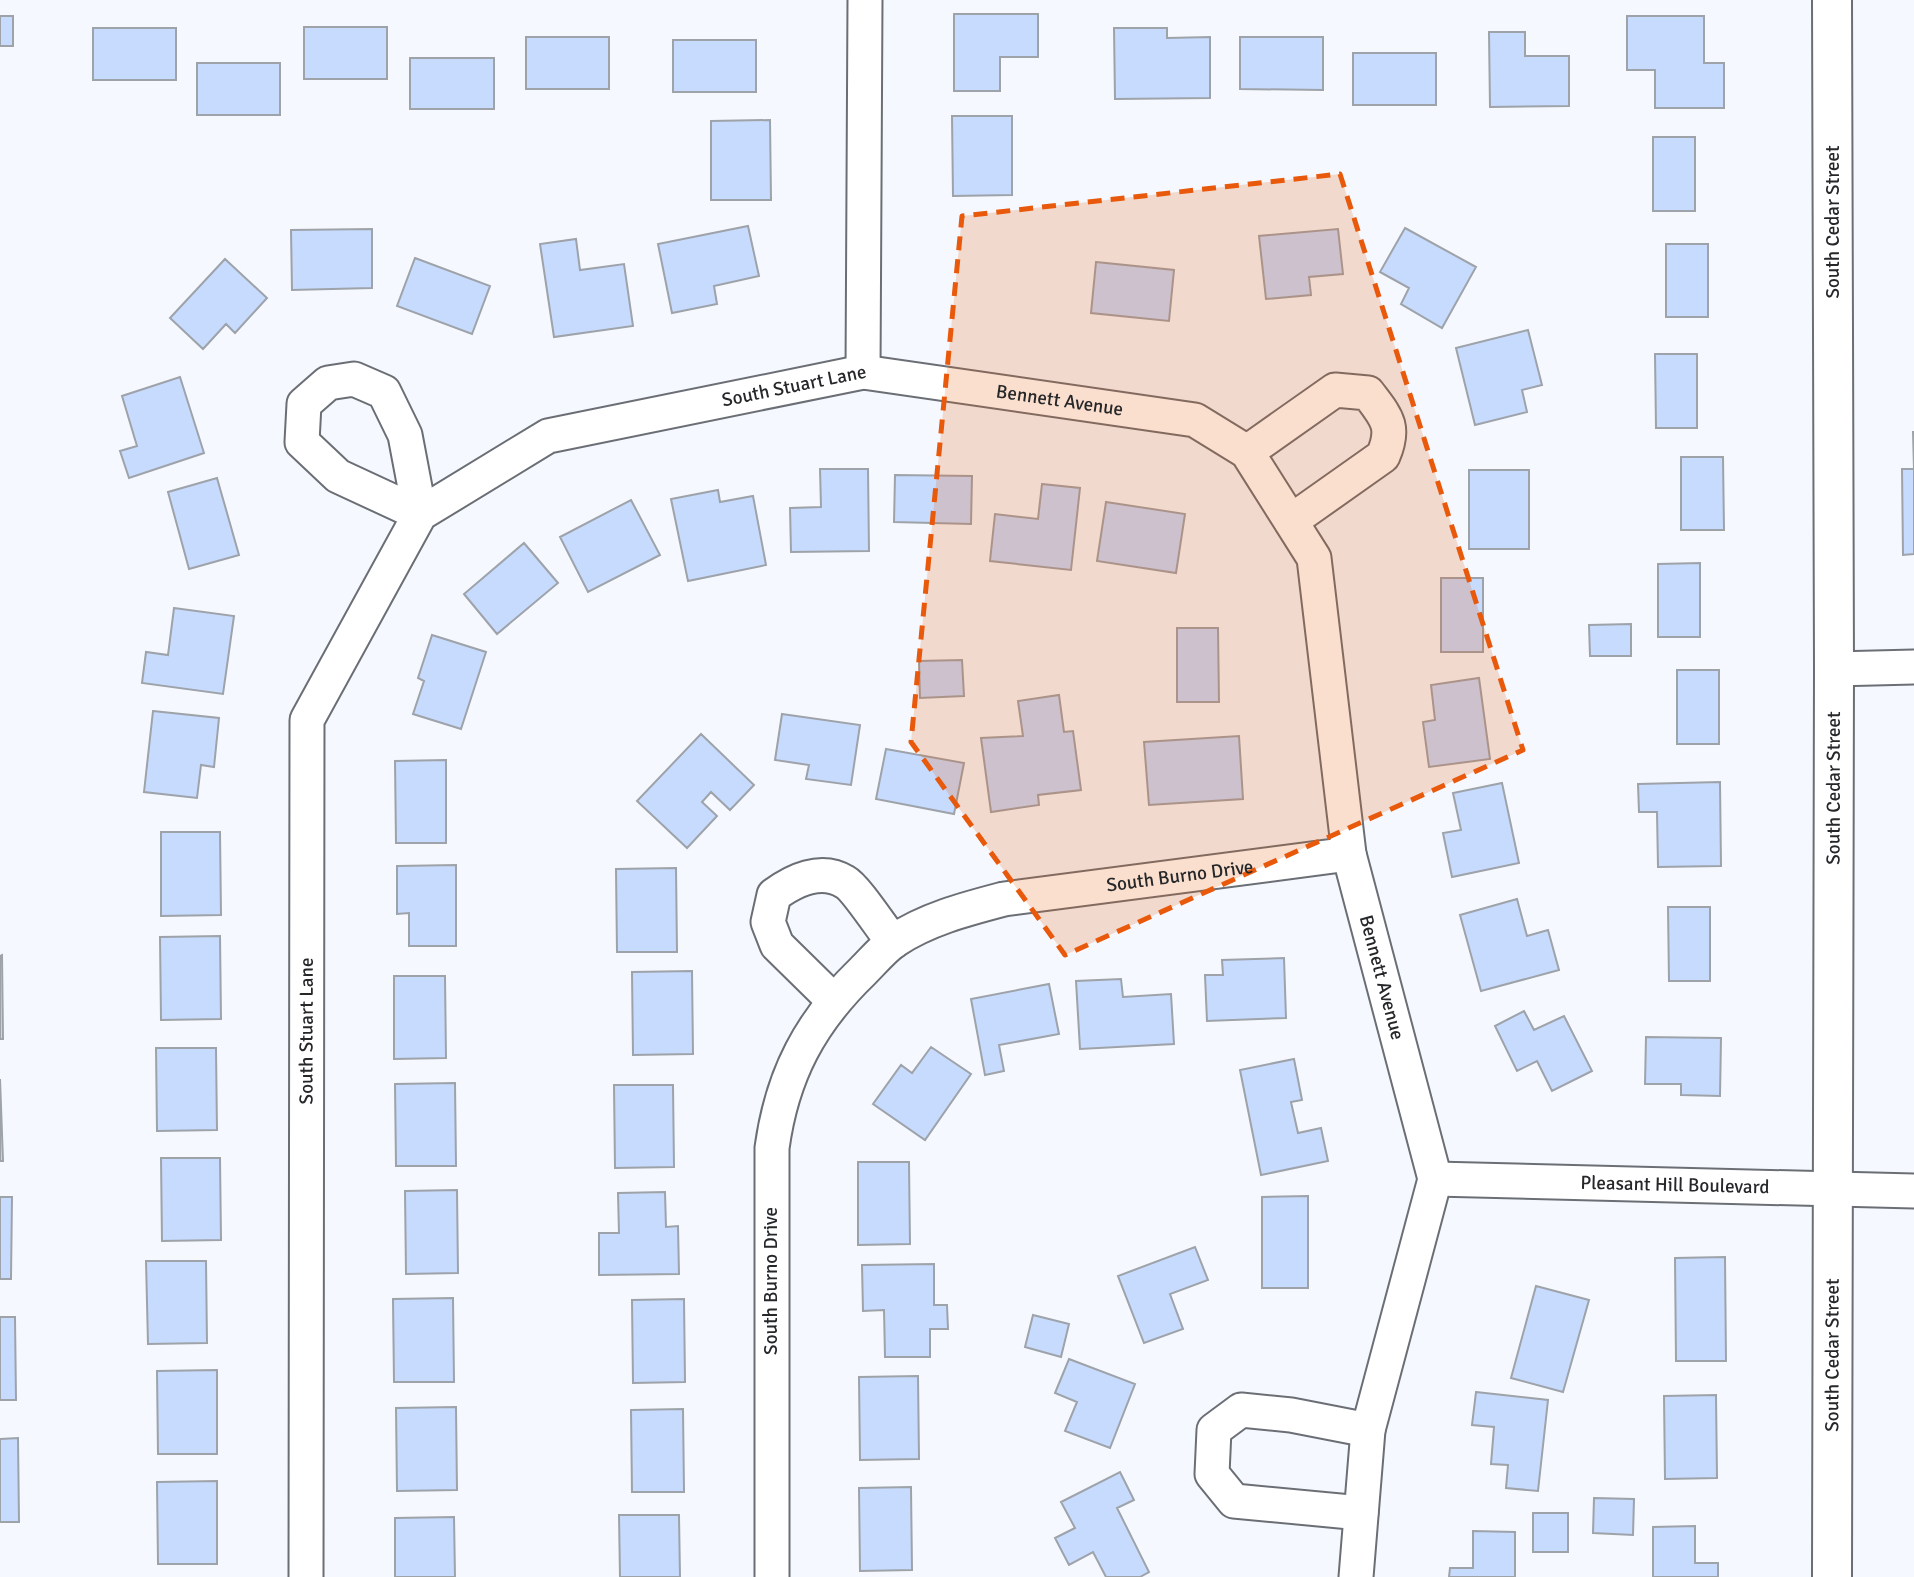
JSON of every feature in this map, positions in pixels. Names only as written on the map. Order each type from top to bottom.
[{"type":"street","name":"South Stuart Lane","points":[[306,1577],[307,720],[420,514],[548,436],[863,373],[865,0]]},
{"type":"street","name":"South Cedar Street","points":[[1832,0],[1832,1577]]},
{"type":"street","name":"Bennett Avenue","points":[[863,373],[1195,420],[1247,452],[1314,558],[1349,854],[1435,1179],[1368,1430],[1356,1577]]},
{"type":"street","points":[[1247,452],[1335,390],[1368,393],[1388,420],[1391,439],[1383,456],[1291,522]]},
{"type":"street","points":[[1834,669],[1914,667]]},
{"type":"street","name":"South Burno Drive","points":[[772,1577],[772,1148],[784,1088],[802,1049],[833,1000],[893,942],[934,920],[1004,899],[1349,854]]},
{"type":"street","points":[[833,1000],[777,945],[768,922],[774,895],[791,882],[814,875],[845,882],[893,942]]},
{"type":"street","name":"Pleasant Hill Boulevard","points":[[1435,1179],[1914,1191]]},
{"type":"street","points":[[1361,1513],[1234,1501],[1212,1474],[1214,1430],[1241,1410],[1368,1430]]},
{"type":"highlighted area","points":[[1340,174],[1523,750],[1065,955],[911,742],[962,216]]},
{"type":"building","points":[[954,14],[1038,14],[1038,57],[1000,57],[1000,91],[954,91]]},
{"type":"building","points":[[0,16],[13,16],[13,46],[0,46]]},
{"type":"building","points":[[1627,16],[1704,16],[1704,63],[1724,63],[1724,108],[1655,108],[1655,70],[1627,70]]},
{"type":"building","points":[[304,27],[387,27],[387,79],[304,79]]},
{"type":"building","points":[[93,28],[176,28],[176,80],[93,80]]},
{"type":"building","points":[[1114,28],[1167,28],[1167,38],[1210,37],[1210,98],[1115,99]]},
{"type":"building","points":[[1489,32],[1525,32],[1525,56],[1569,56],[1569,106],[1490,107]]},
{"type":"building","points":[[526,37],[609,37],[609,89],[526,89]]},
{"type":"building","points":[[1240,37],[1323,37],[1323,90],[1240,89]]},
{"type":"building","points":[[673,40],[756,40],[756,92],[673,92]]},
{"type":"building","points":[[1353,53],[1436,53],[1436,105],[1353,105]]},
{"type":"building","points":[[410,58],[494,58],[494,109],[410,109]]},
{"type":"building","points":[[197,63],[280,63],[280,115],[197,115]]},
{"type":"building","points":[[952,116],[1012,116],[1012,195],[953,196]]},
{"type":"building","points":[[770,120],[771,200],[711,200],[711,121]]},
{"type":"building","points":[[1653,137],[1695,137],[1695,211],[1653,211]]},
{"type":"building","points":[[748,226],[759,276],[714,286],[717,304],[672,313],[658,244]]},
{"type":"building","points":[[1405,228],[1476,267],[1442,328],[1401,304],[1409,288],[1380,272]]},
{"type":"building","points":[[372,229],[372,288],[292,290],[291,230]]},
{"type":"building","points":[[1338,229],[1343,274],[1309,277],[1311,295],[1266,299],[1259,236]]},
{"type":"building","points":[[576,239],[580,270],[624,264],[633,326],[554,337],[540,244]]},
{"type":"building","points":[[1666,244],[1708,244],[1708,317],[1666,317]]},
{"type":"building","points":[[415,258],[490,286],[472,334],[397,306]]},
{"type":"building","points":[[225,259],[267,298],[235,333],[226,324],[203,349],[170,318]]},
{"type":"building","points":[[1096,262],[1174,270],[1169,321],[1091,313]]},
{"type":"building","points":[[1528,330],[1542,385],[1522,390],[1527,412],[1475,425],[1456,348]]},
{"type":"building","points":[[1655,354],[1697,354],[1697,428],[1656,428]]},
{"type":"building","points":[[180,377],[204,453],[129,478],[120,451],[137,446],[122,396]]},
{"type":"building","points":[[1681,457],[1723,457],[1724,530],[1681,530]]},
{"type":"building","points":[[820,469],[868,469],[869,551],[791,552],[790,508],[821,507]]},
{"type":"building","points":[[1902,469],[1914,469],[1914,554],[1903,555]]},
{"type":"building","points":[[1469,470],[1529,470],[1529,549],[1469,549]]},
{"type":"building","points":[[895,475],[972,476],[971,524],[894,522]]},
{"type":"building","points":[[217,478],[239,555],[189,569],[168,492]]},
{"type":"building","points":[[1042,484],[1080,488],[1071,570],[990,561],[995,514],[1038,519]]},
{"type":"building","points":[[718,490],[720,502],[753,496],[766,565],[688,581],[671,499]]},
{"type":"building","points":[[631,500],[660,555],[588,592],[560,537]]},
{"type":"building","points":[[1106,502],[1185,514],[1176,573],[1097,561]]},
{"type":"building","points":[[524,543],[558,583],[497,634],[464,594]]},
{"type":"building","points":[[1700,563],[1700,637],[1658,637],[1658,564]]},
{"type":"building","points":[[1441,578],[1483,578],[1483,652],[1441,652]]},
{"type":"building","points":[[174,608],[234,616],[223,694],[142,683],[146,652],[168,655]]},
{"type":"building","points":[[1631,624],[1631,656],[1590,656],[1589,625]]},
{"type":"building","points":[[1177,628],[1218,628],[1219,702],[1177,702]]},
{"type":"building","points":[[432,635],[486,652],[461,729],[413,714],[424,681],[418,678]]},
{"type":"building","points":[[962,660],[964,696],[920,698],[919,661]]},
{"type":"building","points":[[1677,670],[1719,670],[1719,744],[1677,744]]},
{"type":"building","points":[[1479,678],[1490,759],[1429,767],[1423,722],[1435,720],[1431,685]]},
{"type":"building","points":[[1059,695],[1064,732],[1073,731],[1081,790],[1038,795],[1039,805],[991,812],[981,738],[1023,736],[1018,701]]},
{"type":"building","points":[[153,711],[219,718],[214,767],[201,765],[197,798],[144,792]]},
{"type":"building","points":[[782,714],[860,725],[851,785],[806,779],[809,765],[775,760]]},
{"type":"building","points":[[701,734],[754,785],[730,810],[711,792],[702,802],[717,816],[687,848],[637,801]]},
{"type":"building","points":[[1239,736],[1243,799],[1149,805],[1144,742]]},
{"type":"building","points":[[886,749],[964,763],[954,814],[876,799]]},
{"type":"building","points":[[446,760],[446,843],[396,843],[395,761]]},
{"type":"building","points":[[1720,782],[1721,866],[1658,867],[1657,812],[1639,812],[1638,784]]},
{"type":"building","points":[[1502,783],[1519,863],[1452,877],[1443,833],[1461,830],[1453,793]]},
{"type":"building","points":[[161,832],[220,832],[221,915],[161,916]]},
{"type":"building","points":[[456,865],[456,946],[409,946],[409,913],[397,914],[397,866]]},
{"type":"building","points":[[676,868],[677,952],[617,952],[616,869]]},
{"type":"building","points":[[1517,899],[1527,936],[1548,930],[1559,970],[1481,991],[1460,915]]},
{"type":"building","points":[[1668,907],[1710,907],[1710,981],[1669,981]]},
{"type":"building","points":[[220,936],[221,1019],[161,1020],[160,937]]},
{"type":"building","points":[[2,955],[3,1039],[0,1039],[0,956]]},
{"type":"building","points":[[1284,958],[1286,1018],[1207,1021],[1205,975],[1223,975],[1222,960]]},
{"type":"building","points":[[692,971],[693,1054],[633,1055],[632,972]]},
{"type":"building","points":[[394,976],[445,976],[446,1058],[394,1059]]},
{"type":"building","points":[[1121,979],[1123,997],[1171,994],[1174,1044],[1080,1049],[1076,981]]},
{"type":"building","points":[[1049,984],[1059,1034],[999,1045],[1004,1071],[985,1075],[971,999]]},
{"type":"building","points":[[1524,1011],[1534,1030],[1564,1016],[1592,1071],[1552,1091],[1537,1061],[1517,1071],[1495,1026]]},
{"type":"building","points":[[1646,1037],[1721,1038],[1720,1096],[1681,1095],[1681,1084],[1645,1084]]},
{"type":"building","points":[[931,1047],[971,1074],[925,1140],[873,1104],[901,1065],[912,1073]]},
{"type":"building","points":[[156,1048],[216,1048],[217,1130],[157,1131]]},
{"type":"building","points":[[1294,1059],[1302,1100],[1291,1102],[1298,1133],[1321,1128],[1328,1161],[1261,1175],[1240,1070]]},
{"type":"building","points":[[0,1079],[3,1161],[0,1161]]},
{"type":"building","points":[[455,1083],[456,1166],[396,1166],[395,1084]]},
{"type":"building","points":[[614,1085],[673,1085],[674,1167],[615,1168]]},
{"type":"building","points":[[161,1158],[220,1158],[221,1240],[162,1241]]},
{"type":"building","points":[[858,1162],[909,1162],[910,1244],[858,1245]]},
{"type":"building","points":[[457,1190],[458,1273],[406,1274],[405,1191]]},
{"type":"building","points":[[665,1192],[666,1227],[678,1226],[679,1274],[599,1275],[599,1233],[619,1233],[618,1193]]},
{"type":"building","points":[[1308,1196],[1308,1288],[1262,1288],[1262,1197]]},
{"type":"building","points":[[0,1197],[12,1197],[11,1279],[0,1279]]},
{"type":"building","points":[[1195,1247],[1208,1280],[1170,1294],[1183,1329],[1144,1343],[1118,1276]]},
{"type":"building","points":[[1725,1257],[1726,1361],[1676,1361],[1675,1258]]},
{"type":"building","points":[[146,1261],[206,1261],[207,1343],[148,1344]]},
{"type":"building","points":[[934,1264],[934,1305],[947,1305],[948,1329],[930,1329],[930,1357],[885,1357],[884,1310],[863,1311],[862,1265]]},
{"type":"building","points":[[1536,1286],[1589,1300],[1563,1392],[1511,1378]]},
{"type":"building","points":[[453,1298],[454,1382],[394,1382],[393,1299]]},
{"type":"building","points":[[684,1299],[685,1382],[633,1383],[632,1300]]},
{"type":"building","points":[[1033,1315],[1069,1324],[1061,1357],[1025,1347]]},
{"type":"building","points":[[0,1317],[15,1317],[16,1400],[0,1400]]},
{"type":"building","points":[[1069,1359],[1135,1384],[1110,1448],[1065,1431],[1077,1402],[1055,1393]]},
{"type":"building","points":[[217,1370],[217,1454],[158,1454],[157,1371]]},
{"type":"building","points":[[918,1376],[919,1459],[860,1460],[859,1377]]},
{"type":"building","points":[[1476,1392],[1548,1400],[1538,1491],[1506,1488],[1508,1465],[1491,1464],[1494,1427],[1472,1425]]},
{"type":"building","points":[[1716,1395],[1717,1478],[1665,1479],[1664,1396]]},
{"type":"building","points":[[456,1407],[457,1490],[397,1491],[396,1408]]},
{"type":"building","points":[[683,1409],[684,1492],[632,1492],[631,1410]]},
{"type":"building","points":[[18,1438],[19,1522],[0,1522],[0,1439]]},
{"type":"building","points":[[1120,1472],[1134,1500],[1117,1508],[1149,1572],[1140,1577],[1106,1577],[1093,1552],[1069,1565],[1055,1538],[1075,1528],[1061,1502]]},
{"type":"building","points":[[217,1481],[217,1564],[158,1564],[157,1482]]},
{"type":"building","points":[[911,1487],[912,1570],[860,1571],[859,1488]]},
{"type":"building","points":[[1594,1498],[1634,1499],[1633,1535],[1593,1533]]},
{"type":"building","points":[[1533,1513],[1568,1513],[1568,1552],[1533,1552]]},
{"type":"building","points":[[619,1515],[679,1515],[680,1577],[620,1577]]},
{"type":"building","points":[[454,1517],[455,1577],[395,1577],[395,1518]]},
{"type":"building","points":[[1695,1526],[1695,1563],[1718,1563],[1718,1577],[1653,1577],[1653,1527]]},
{"type":"building","points":[[1473,1531],[1515,1532],[1515,1577],[1449,1577],[1450,1568],[1473,1568]]}]
